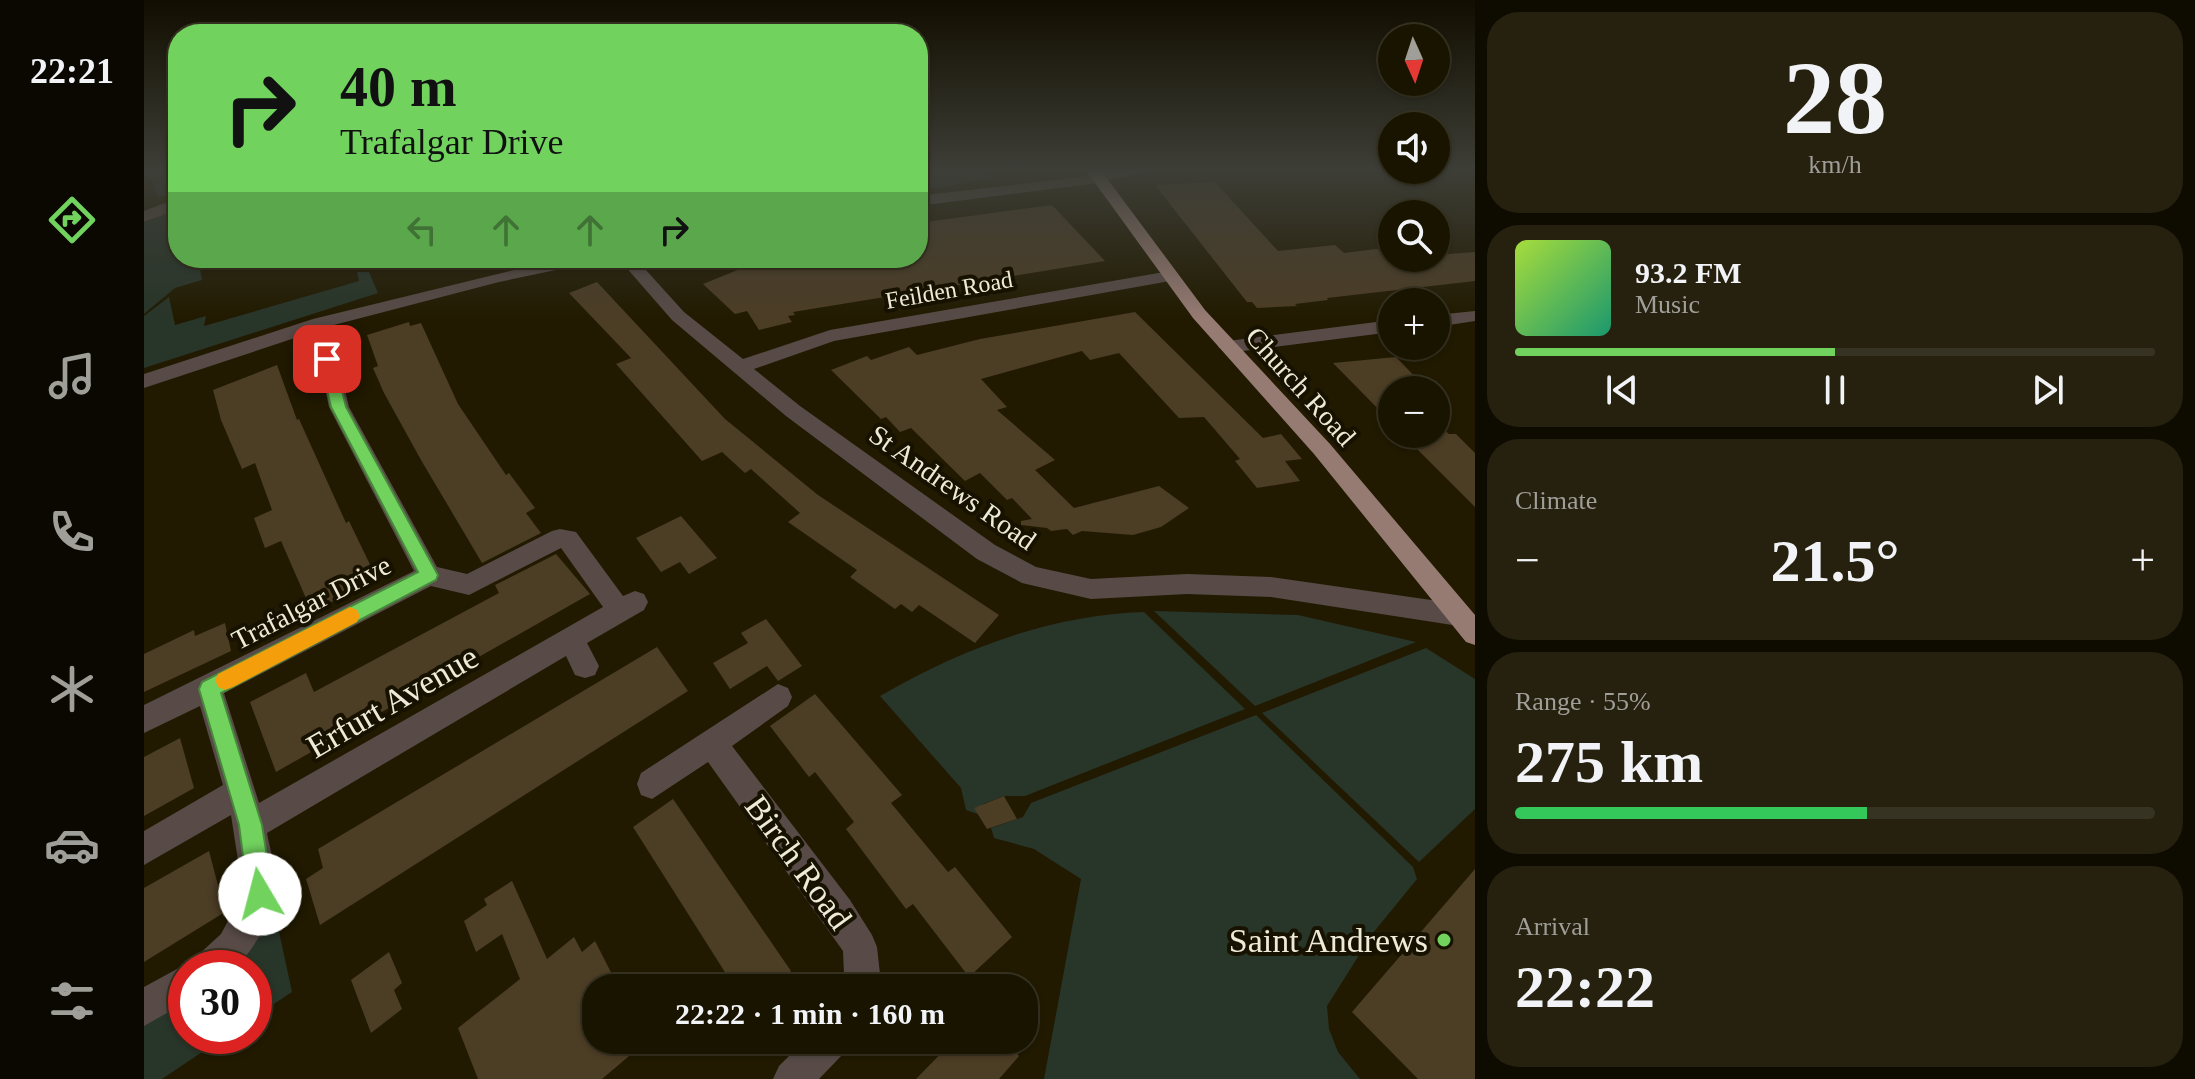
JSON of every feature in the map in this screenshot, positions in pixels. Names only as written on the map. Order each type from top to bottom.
[{"type":"main road","name":"Church Road","points":[[1129,219],[1228,347],[1322,449],[1475,634]]},
{"type":"street","points":[[144,381],[320,323],[540,268]]},
{"type":"street","name":"St Andrews Road","points":[[635,268],[678,316],[793,411],[986,552],[1031,576],[1091,589],[1187,584],[1271,587],[1459,615]]},
{"type":"street","name":"Feilden Road","points":[[740,367],[830,336],[1170,276]]},
{"type":"street","points":[[1450,319],[1475,316]]},
{"type":"street","name":"Trafalgar Drive","points":[[144,720],[429,575],[339,407],[320,323]]},
{"type":"street","points":[[1228,347],[1378,328]]},
{"type":"street","name":"Erfurt Avenue","points":[[250,825],[627,607],[608,592],[568,539],[560,538],[469,585],[429,575]]},
{"type":"street","points":[[571,639],[585,666]]},
{"type":"street","points":[[209,689],[250,825],[260,894],[247,924],[229,950]]},
{"type":"street","points":[[652,784],[713,745],[778,697]]},
{"type":"street","name":"Birch Road","points":[[713,745],[838,912],[860,947],[862,974]]},
{"type":"street","points":[[144,849],[239,793]]},
{"type":"street","points":[[144,1008],[168,993]]},
{"type":"street","points":[[792,1079],[817,1054]]},
{"type":"green space","points":[[151,219],[168,219],[168,268],[200,268],[202,280],[175,288],[144,314],[144,223]]},
{"type":"green space","points":[[357,272],[369,272],[378,293],[144,368],[144,316],[169,297],[175,325],[206,316],[204,326],[359,281]]},
{"type":"green space","points":[[1154,611],[1298,615],[1416,642],[1255,706]]},
{"type":"green space","points":[[1144,612],[1245,709],[1025,796],[1004,796],[983,804],[978,814],[966,810],[961,788],[880,696],[942,663],[1007,638],[1074,620]]},
{"type":"green space","points":[[1426,648],[1475,679],[1475,809],[1419,862],[1262,713]]},
{"type":"green space","points":[[1256,715],[1413,867],[1417,879],[1373,933],[1327,1006],[1329,1029],[1338,1052],[1360,1079],[1044,1079],[1081,879],[1034,849],[994,838],[991,828],[1023,817],[1031,803]]},
{"type":"green space","points":[[275,913],[292,992],[272,1005],[272,950],[248,950]]},
{"type":"green space","points":[[168,1008],[168,1054],[199,1054],[162,1079],[144,1079],[144,1023]]},
{"type":"building","points":[[1066,219],[1105,261],[793,312],[795,315],[788,316],[792,322],[759,330],[747,311],[735,314],[703,284],[742,268],[928,268],[928,222]]},
{"type":"building","points":[[1182,219],[1249,219],[1278,251],[1335,245],[1344,253],[1378,249],[1378,272],[1450,272],[1450,254],[1475,252],[1475,281],[1414,288],[1378,288],[1378,292],[1295,304],[1297,306],[1257,308],[1252,302],[1247,302]]},
{"type":"building","points":[[597,282],[725,419],[818,495],[999,615],[975,643],[919,605],[912,612],[901,604],[895,609],[850,577],[857,570],[788,522],[800,513],[751,469],[745,473],[722,452],[702,461],[616,364],[631,358],[569,293]]},
{"type":"building","points":[[1135,312],[1263,438],[1281,434],[1302,459],[1285,461],[1300,481],[1257,488],[1235,461],[1240,459],[1204,417],[1179,418],[1119,353],[1090,360],[1082,351],[981,379],[1007,407],[997,410],[1055,460],[1035,470],[1074,508],[1159,486],[1189,508],[1161,527],[1133,535],[1082,531],[1073,535],[1067,529],[1051,531],[1021,525],[1021,521],[1032,519],[1012,498],[1007,500],[980,473],[965,481],[911,428],[900,432],[886,417],[881,419],[831,370],[867,356],[871,360],[909,347],[917,355],[980,339]]},
{"type":"building","points":[[409,322],[410,326],[421,323],[458,404],[506,475],[509,473],[535,508],[526,513],[541,533],[482,563],[421,460],[373,368],[378,366],[367,335]]},
{"type":"building","points":[[1399,360],[1414,376],[1378,376],[1378,409],[1333,363]]},
{"type":"building","points":[[277,365],[297,420],[346,523],[349,521],[377,579],[312,612],[281,541],[265,548],[254,518],[272,510],[255,463],[242,469],[221,420],[213,390]]},
{"type":"building","points":[[1450,434],[1456,434],[1475,453],[1475,507],[1416,448],[1450,448]]},
{"type":"building","points":[[681,516],[717,558],[689,574],[680,562],[661,572],[636,538]]},
{"type":"building","points":[[556,554],[590,594],[276,772],[250,702],[306,673],[314,692],[499,593],[495,585]]},
{"type":"building","points":[[766,619],[802,666],[778,681],[767,666],[730,689],[713,663],[748,643],[741,633]]},
{"type":"building","points":[[225,623],[231,651],[144,692],[144,654],[194,630],[195,636]]},
{"type":"building","points":[[657,647],[688,691],[320,925],[306,879],[323,868],[318,849]]},
{"type":"building","points":[[815,694],[902,795],[891,803],[948,872],[955,867],[1012,937],[972,974],[967,974],[913,904],[906,909],[846,829],[854,822],[815,772],[809,777],[770,726]]},
{"type":"building","points":[[180,738],[194,788],[144,816],[144,757]]},
{"type":"building","points":[[1004,796],[1017,819],[987,829],[974,808]]},
{"type":"building","points":[[673,799],[791,971],[788,974],[726,974],[633,827]]},
{"type":"building","points":[[209,851],[225,912],[144,962],[144,888]]},
{"type":"building","name":"Saint Andrews","points":[[1475,869],[1475,1079],[1418,1079],[1352,1012]]},
{"type":"building","points":[[512,881],[547,959],[574,937],[582,952],[595,941],[612,974],[582,974],[582,1054],[631,1054],[602,1079],[478,1079],[458,1028],[520,979],[502,934],[476,952],[464,921],[487,905],[484,899]]},
{"type":"building","points":[[389,952],[402,983],[394,990],[402,1009],[371,1033],[351,980]]},
{"type":"building","points":[[940,1054],[1019,1056],[999,1079],[916,1079]]},
{"type":"slow traffic","points":[[225,680],[350,616]]},
{"type":"place","name":"Saint Andrews","points":[[1444,940]]},
{"type":"route","points":[[260,894],[250,825],[209,689],[429,575],[339,407],[327,359]]}]
